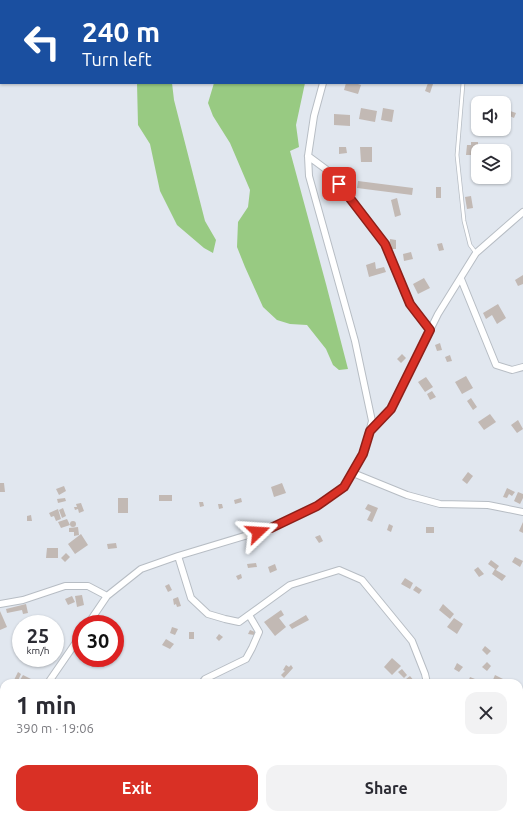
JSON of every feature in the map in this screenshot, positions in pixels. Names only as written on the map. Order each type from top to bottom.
[{"type":"street","points":[[94,615],[107,596],[141,569],[178,556],[264,530],[317,506],[344,487],[363,454],[372,421],[355,341],[309,176],[308,156],[314,116],[323,84]]},
{"type":"street","points":[[308,156],[331,173],[381,238],[385,244],[410,304],[430,330]]},
{"type":"street","points":[[370,431],[391,409],[438,314],[476,253],[523,212]]},
{"type":"street","points":[[460,279],[496,365],[512,370],[523,367]]},
{"type":"street","points":[[353,473],[406,495],[440,504],[488,505],[523,512]]},
{"type":"street","points":[[178,556],[191,598],[208,614],[239,622],[290,585],[340,570],[362,580],[412,641],[426,679]]},
{"type":"street","points":[[0,604],[23,600],[65,586],[88,586],[107,596]]},
{"type":"street","points":[[204,679],[246,659],[259,632],[249,616]]},
{"type":"street","points":[[51,679],[72,648]]},
{"type":"lane","points":[[463,84],[457,154],[464,221],[470,245],[476,253]]},
{"type":"green space","points":[[137,84],[172,84],[174,100],[205,221],[216,240],[213,253],[204,248],[177,225],[160,191],[150,144],[138,125]]},
{"type":"green space","points":[[214,84],[305,84],[296,125],[299,147],[290,151],[348,369],[339,370],[333,365],[326,349],[307,325],[290,324],[277,320],[263,307],[237,247],[238,222],[248,207],[250,190],[230,143],[213,116],[208,103]]},
{"type":"building","points":[[346,84],[361,85],[358,94],[344,90]]},
{"type":"building","points":[[428,84],[433,84],[430,93],[425,91]]},
{"type":"building","points":[[361,108],[377,111],[375,122],[359,119]]},
{"type":"building","points":[[383,108],[394,110],[392,122],[381,120]]},
{"type":"building","points":[[511,111],[516,113],[514,118],[511,117]]},
{"type":"building","points":[[334,114],[350,115],[350,126],[334,125]]},
{"type":"building","points":[[471,142],[478,142],[478,144],[471,144]]},
{"type":"building","points":[[467,145],[471,145],[471,155],[466,155]]},
{"type":"building","points":[[339,147],[346,147],[347,153],[339,154]]},
{"type":"building","points":[[360,147],[372,147],[372,162],[361,162]]},
{"type":"building","points":[[358,181],[413,188],[412,195],[357,188]]},
{"type":"building","points":[[436,187],[441,187],[441,198],[436,198]]},
{"type":"building","points":[[471,196],[473,208],[467,209],[465,197]]},
{"type":"building","points":[[397,198],[401,215],[395,217],[391,200]]},
{"type":"building","points":[[390,239],[396,240],[396,249],[390,249]]},
{"type":"building","points":[[442,243],[444,250],[439,251],[437,244]]},
{"type":"building","points":[[411,252],[413,259],[404,261],[403,254]]},
{"type":"building","points":[[375,262],[376,269],[384,267],[386,272],[369,277],[366,265]]},
{"type":"building","points":[[523,275],[523,284],[518,286],[515,280]]},
{"type":"building","points":[[424,278],[430,288],[418,294],[413,284]]},
{"type":"building","points":[[498,304],[506,318],[497,324],[492,315],[486,319],[483,313]]},
{"type":"building","points":[[440,343],[442,350],[437,351],[435,345]]},
{"type":"building","points":[[402,354],[406,358],[401,363],[397,359]]},
{"type":"building","points":[[450,355],[452,361],[447,362],[445,357]]},
{"type":"building","points":[[466,376],[473,388],[462,394],[455,382]]},
{"type":"building","points":[[426,377],[433,387],[425,392],[418,382]]},
{"type":"building","points":[[432,391],[436,397],[430,400],[427,394]]},
{"type":"building","points":[[471,398],[477,407],[473,410],[467,401]]},
{"type":"building","points":[[490,414],[496,422],[484,430],[478,422]]},
{"type":"building","points":[[518,420],[523,429],[517,433],[511,425]]},
{"type":"building","points":[[468,472],[473,476],[467,484],[462,480]]},
{"type":"building","points":[[0,483],[4,483],[5,492],[0,492]]},
{"type":"building","points":[[282,483],[286,493],[274,497],[271,487]]},
{"type":"building","points":[[64,486],[66,491],[59,495],[56,489]]},
{"type":"building","points":[[507,488],[515,492],[512,496],[509,494],[507,498],[503,497]]},
{"type":"building","points":[[518,492],[523,494],[520,504],[514,501]]},
{"type":"building","points":[[159,495],[172,495],[172,501],[159,501]]},
{"type":"building","points":[[65,498],[66,501],[58,503],[57,499]]},
{"type":"building","points":[[118,498],[128,498],[128,513],[118,513]]},
{"type":"building","points":[[241,498],[242,502],[235,504],[234,500]]},
{"type":"building","points":[[199,502],[203,502],[204,506],[200,507]]},
{"type":"building","points":[[81,503],[84,511],[79,513],[78,509],[75,510],[74,507],[77,507],[76,504]]},
{"type":"building","points":[[218,504],[222,504],[223,508],[219,509]]},
{"type":"building","points":[[368,504],[378,508],[372,522],[367,520],[371,512],[365,509]]},
{"type":"building","points":[[63,508],[66,516],[62,518],[59,510]]},
{"type":"building","points":[[58,509],[61,519],[56,521],[54,516],[51,517],[49,513]]},
{"type":"building","points":[[31,515],[32,521],[27,521],[27,516]]},
{"type":"building","points":[[67,519],[70,525],[61,528],[58,522]]},
{"type":"building","points":[[73,521],[76,524],[73,527],[70,524]]},
{"type":"building","points":[[523,522],[523,533],[519,531]]},
{"type":"building","points":[[389,524],[393,526],[391,532],[387,530]]},
{"type":"building","points":[[78,527],[79,535],[74,536],[74,532],[69,532],[69,528]]},
{"type":"building","points":[[426,527],[434,527],[434,533],[426,533]]},
{"type":"building","points":[[81,534],[88,545],[75,554],[68,544]]},
{"type":"building","points":[[320,535],[323,541],[319,543],[315,537]]},
{"type":"building","points":[[116,543],[117,548],[108,549],[107,544]]},
{"type":"building","points":[[47,548],[58,548],[58,558],[46,558]]},
{"type":"building","points":[[66,553],[70,557],[65,562],[61,558]]},
{"type":"building","points":[[515,557],[523,561],[520,567],[512,562]]},
{"type":"building","points":[[491,560],[499,566],[496,570],[506,576],[502,581],[492,574],[495,569],[488,564]]},
{"type":"building","points":[[256,563],[257,567],[248,568],[247,564]]},
{"type":"building","points":[[275,564],[277,570],[270,573],[268,567]]},
{"type":"building","points":[[478,567],[484,574],[479,577],[474,570]]},
{"type":"building","points":[[241,574],[242,578],[238,580],[236,576]]},
{"type":"building","points":[[405,578],[413,583],[410,589],[401,584]]},
{"type":"building","points":[[169,584],[172,590],[168,592],[165,586]]},
{"type":"building","points":[[416,586],[422,590],[419,594],[413,590]]},
{"type":"building","points":[[82,595],[84,605],[77,607],[75,596]]},
{"type":"building","points":[[72,596],[75,602],[68,605],[65,599]]},
{"type":"building","points":[[178,597],[181,606],[177,607],[176,604],[174,605],[173,599]]},
{"type":"building","points":[[26,604],[28,613],[23,614],[22,610],[7,613],[6,609]]},
{"type":"building","points":[[443,604],[454,614],[450,619],[439,610]]},
{"type":"building","points":[[281,610],[284,615],[279,618],[286,627],[275,636],[264,622]]},
{"type":"building","points":[[0,611],[7,627],[0,630]]},
{"type":"building","points":[[306,615],[309,620],[292,629],[289,625]]},
{"type":"building","points":[[454,618],[463,624],[457,634],[447,627]]},
{"type":"building","points":[[172,627],[178,629],[175,635],[170,633]]},
{"type":"building","points":[[250,630],[255,632],[254,635],[248,634]]},
{"type":"building","points":[[189,632],[194,632],[194,639],[189,639]]},
{"type":"building","points":[[219,634],[223,637],[219,641],[216,638]]},
{"type":"building","points":[[166,639],[174,644],[170,649],[162,645]]},
{"type":"building","points":[[485,646],[491,651],[487,655],[482,650]]},
{"type":"building","points":[[392,658],[401,666],[392,675],[384,667]]},
{"type":"building","points":[[487,662],[491,666],[487,671],[482,667]]},
{"type":"building","points":[[457,663],[463,667],[459,672],[454,669]]},
{"type":"building","points":[[286,665],[289,667],[291,665],[293,668],[284,678],[281,675],[285,671],[283,670]]},
{"type":"building","points":[[402,669],[407,675],[404,678],[398,672]]},
{"type":"building","points":[[18,672],[21,674],[19,679],[14,679]]},
{"type":"building","points":[[23,675],[31,679],[21,679]]},
{"type":"building","points":[[495,675],[503,679],[493,679]]},
{"type":"route","points":[[258,532],[271,528],[317,506],[344,487],[363,454],[370,431],[391,409],[430,330],[410,304],[385,244],[339,184]]}]
